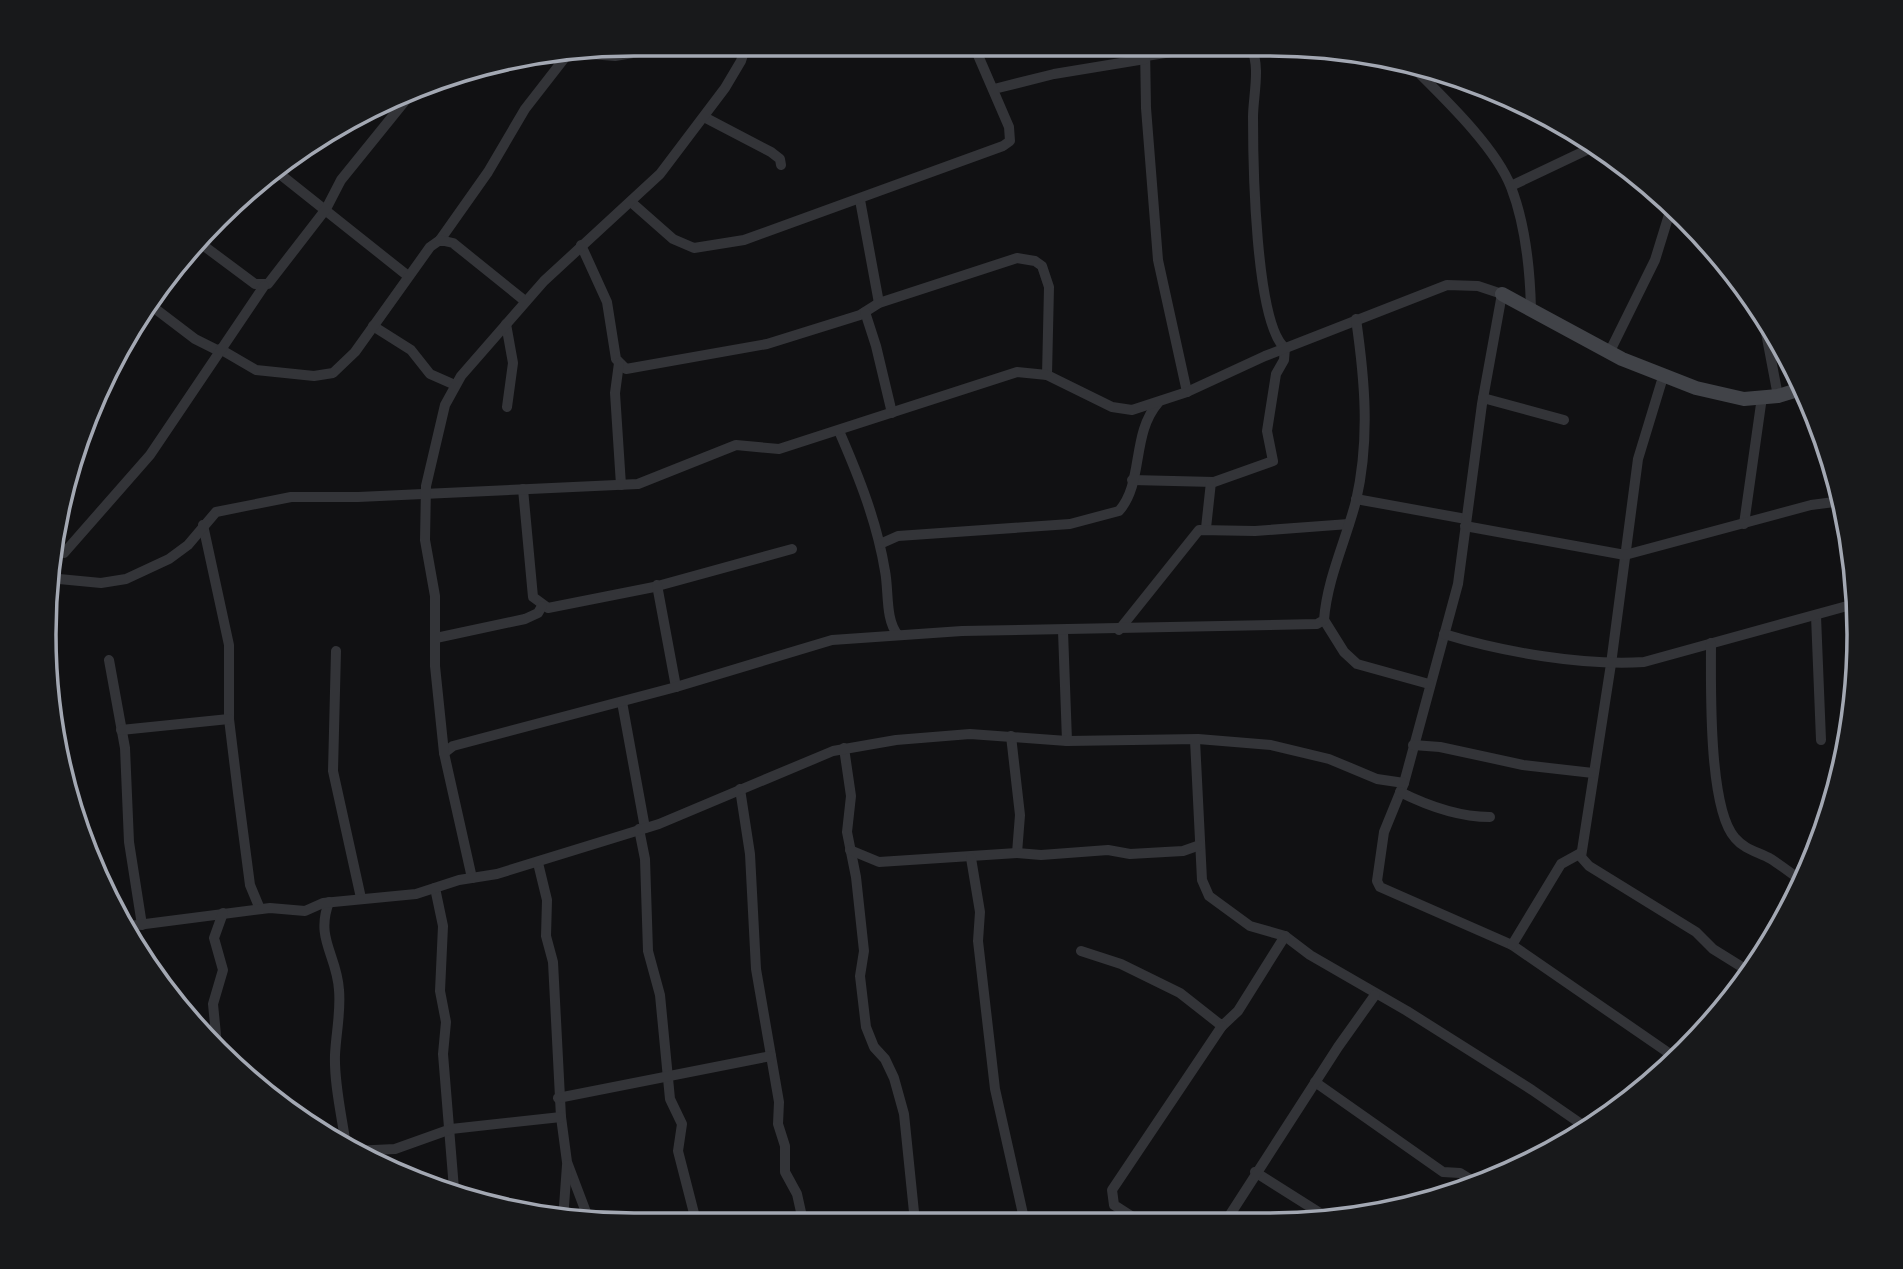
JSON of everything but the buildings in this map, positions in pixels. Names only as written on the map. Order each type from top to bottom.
[{"type":"street","points":[[472,878],[437,697],[435,596],[425,540],[425,493],[442,415],[455,385],[525,302],[581,245],[660,174],[704,117],[743,56]]},
{"type":"street","points":[[631,202],[673,239],[694,248],[744,240],[790,220],[860,200],[1007,144],[1011,136],[1009,127],[979,56]]},
{"type":"street","points":[[994,89],[1136,56]]},
{"type":"street","points":[[1145,56],[1158,260],[1187,392]]},
{"type":"street","points":[[1132,480],[1211,481],[1271,463],[1267,431],[1276,374],[1284,360],[1285,348],[1273,331],[1257,244],[1252,114],[1254,56]]},
{"type":"street","points":[[156,309],[195,339],[256,370],[325,375],[341,369],[430,247],[440,240],[488,172],[525,109],[563,61]]},
{"type":"street","points":[[1425,78],[1467,123],[1511,186],[1529,258],[1531,309]]},
{"type":"street","points":[[64,552],[149,455],[264,286],[277,276],[299,240],[326,209],[341,180],[401,106]]},
{"type":"street","points":[[704,117],[771,152],[780,159],[781,165]]},
{"type":"street","points":[[1511,186],[1586,150]]},
{"type":"street","points":[[282,176],[408,276]]},
{"type":"street","points":[[860,200],[879,303]]},
{"type":"street","points":[[1610,351],[1655,260],[1668,216]]},
{"type":"street","points":[[440,240],[453,243],[525,302]]},
{"type":"street","points":[[581,245],[607,302],[619,363],[615,393],[621,485]]},
{"type":"street","points":[[205,247],[255,284],[264,286]]},
{"type":"street","points":[[619,363],[621,367],[630,370],[767,344],[864,312],[879,303],[1017,258],[1035,261],[1042,266],[1049,287],[1047,375]]},
{"type":"street","points":[[60,579],[101,583],[126,579],[169,559],[188,545],[203,525],[223,509],[291,496],[638,484],[736,445],[779,449],[1002,374],[1030,371],[1047,375],[1122,410],[1145,412],[1158,403],[1285,348],[1447,285],[1485,287],[1502,294],[1663,377],[1744,399],[1778,396],[1793,391]]},
{"type":"street","points":[[1502,294],[1483,398],[1458,584],[1402,788],[1384,832],[1378,865],[1380,887],[1512,946],[1668,1053]]},
{"type":"street","points":[[864,312],[876,346],[892,413]]},
{"type":"street","points":[[1356,319],[1364,377],[1366,430],[1356,499],[1328,594],[1324,620],[1344,652],[1357,664],[1429,684]]},
{"type":"street","points":[[506,324],[513,363],[507,407]]},
{"type":"street","points":[[373,326],[411,351],[429,374],[455,385]]},
{"type":"street","points":[[1768,343],[1778,396]]},
{"type":"street","points":[[1663,377],[1638,459],[1611,664],[1580,853],[1589,866],[1696,932],[1713,949],[1742,967]]},
{"type":"street","points":[[1744,524],[1762,397]]},
{"type":"street","points":[[1483,398],[1564,420]]},
{"type":"street","points":[[880,544],[898,536],[1070,524],[1113,513],[1124,506],[1132,480],[1145,412]]},
{"type":"street","points":[[839,431],[873,513],[892,632]]},
{"type":"street","points":[[1206,528],[1211,481]]},
{"type":"street","points":[[523,489],[531,586],[533,597],[542,606],[558,607],[657,585],[792,549]]},
{"type":"street","points":[[1356,499],[1625,555],[1811,505],[1831,502]]},
{"type":"street","points":[[1118,630],[1194,533],[1206,528],[1255,531],[1349,524]]},
{"type":"street","points":[[203,525],[229,645],[229,719],[250,884],[260,909]]},
{"type":"street","points":[[657,585],[676,687]]},
{"type":"street","points":[[436,638],[525,619],[538,613],[542,606]]},
{"type":"street","points":[[1444,634],[1538,654],[1611,664],[1644,662],[1846,606]]},
{"type":"street","points":[[1816,615],[1821,740]]},
{"type":"street","points":[[447,746],[622,702],[820,643],[892,632],[1118,630],[1317,624],[1324,620]]},
{"type":"street","points":[[1063,631],[1067,741]]},
{"type":"street","points":[[1711,643],[1716,783],[1727,821],[1732,835],[1741,844],[1771,859],[1794,875]]},
{"type":"street","points":[[335,651],[333,771],[361,898]]},
{"type":"street","points":[[109,660],[121,730],[129,842],[142,925]]},
{"type":"street","points":[[622,702],[642,829],[648,951],[660,995],[670,1099],[682,1124],[678,1151],[694,1213]]},
{"type":"street","points":[[121,730],[229,719]]},
{"type":"street","points":[[135,926],[260,909],[299,911],[329,902],[416,894],[538,863],[642,829],[844,748],[970,734],[1067,741],[1195,740],[1271,745],[1329,759],[1402,788],[1424,805],[1469,816],[1490,817]]},
{"type":"street","points":[[1011,736],[1020,815],[1017,853]]},
{"type":"street","points":[[1195,740],[1202,880],[1209,896],[1250,926],[1285,936],[1375,995],[1407,1011],[1579,1123]]},
{"type":"street","points":[[1413,745],[1450,749],[1522,765],[1593,773]]},
{"type":"street","points":[[844,748],[851,796],[847,832],[864,951],[860,976],[866,1027],[874,1047],[885,1059],[894,1078],[904,1114],[914,1213]]},
{"type":"street","points":[[740,789],[750,854],[757,969],[779,1102],[778,1124],[785,1146],[785,1172],[797,1194],[801,1213]]},
{"type":"street","points":[[850,850],[880,862],[916,857],[971,858],[1017,853],[1041,855],[1108,850],[1130,854],[1183,851],[1200,845]]},
{"type":"street","points":[[1512,946],[1561,864],[1580,853]]},
{"type":"street","points":[[971,858],[980,912],[978,942],[995,1089],[1024,1213]]},
{"type":"street","points":[[538,863],[547,900],[546,936],[553,962],[558,1098],[568,1162],[586,1211]]},
{"type":"street","points":[[435,888],[443,926],[440,991],[446,1022],[443,1054],[454,1183]]},
{"type":"street","points":[[329,902],[323,919],[323,932],[339,988],[340,1021],[335,1056],[345,1135]]},
{"type":"street","points":[[216,1034],[213,1004],[223,970],[214,937],[223,914]]},
{"type":"street","points":[[1126,1213],[1114,1205],[1112,1190],[1222,1026],[1238,1012],[1285,936]]},
{"type":"street","points":[[1081,951],[1121,964],[1180,993],[1211,1021],[1222,1026]]},
{"type":"street","points":[[1231,1213],[1255,1172],[1375,995]]},
{"type":"street","points":[[558,1098],[668,1079],[771,1056]]},
{"type":"street","points":[[1315,1082],[1443,1172],[1460,1173],[1467,1177]]},
{"type":"street","points":[[373,1150],[395,1149],[451,1129],[561,1117]]},
{"type":"street","points":[[565,1209],[568,1162]]},
{"type":"street","points":[[1255,1172],[1317,1211]]}]
